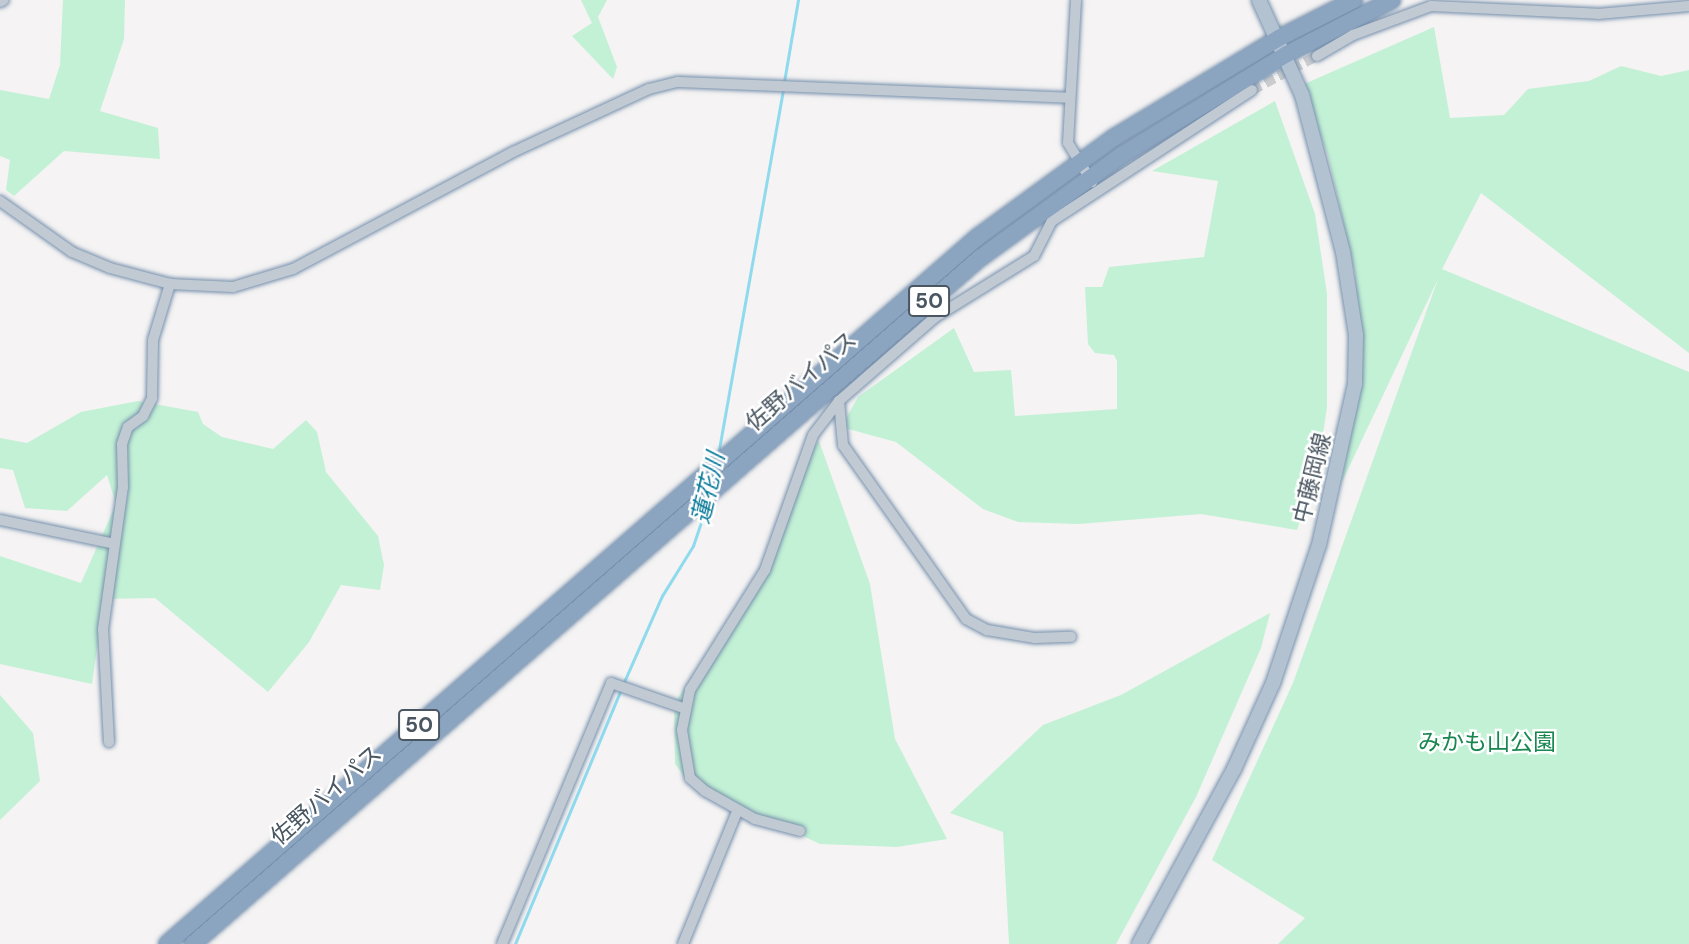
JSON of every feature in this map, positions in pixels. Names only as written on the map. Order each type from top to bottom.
[{"type":"highway","name":"佐野バイパス","points":[[167,944],[765,419],[979,236],[1078,161],[1279,38],[1354,0]]},
{"type":"highway","name":"佐野バイパス","points":[[193,944],[914,313],[1092,183],[1287,54],[1392,0]]},
{"type":"main road","name":"中藤岡線","points":[[1139,944],[1234,769],[1273,683],[1319,545],[1355,384],[1351,289],[1287,54],[1259,0]]},
{"type":"street","points":[[1076,0],[1068,143],[1092,183]]},
{"type":"street","points":[[1317,56],[1353,35],[1431,6],[1609,14],[1689,6]]},
{"type":"street","points":[[0,201],[72,252],[170,284],[233,287],[293,269],[513,152],[649,89],[706,80],[1070,98]]},
{"type":"street","points":[[800,831],[737,812],[690,778],[683,708],[765,570],[813,435],[839,401],[934,318],[1034,256],[1052,222],[1092,183],[1252,90]]},
{"type":"street","points":[[109,742],[103,629],[123,487],[122,444],[128,427],[143,416],[152,398],[153,340],[170,284]]},
{"type":"street","points":[[839,401],[843,445],[966,619],[999,632],[1071,638]]},
{"type":"street","points":[[0,520],[115,544]]},
{"type":"street","points":[[502,944],[614,684],[683,708]]},
{"type":"street","points":[[683,944],[737,812]]},
{"type":"green space","points":[[63,0],[125,0],[124,39],[100,111],[158,128],[160,159],[64,151],[14,196],[6,190],[10,160],[0,156],[0,90],[49,99],[60,65]]},
{"type":"green space","points":[[581,0],[607,0],[598,17],[617,67],[613,79],[572,36],[592,23]]},
{"type":"green space","name":"みかも山公園","points":[[1434,27],[1450,118],[1504,115],[1528,89],[1589,81],[1621,66],[1661,76],[1689,70],[1689,353],[1481,193],[1442,269],[1689,372],[1689,944],[1278,944],[1305,918],[1212,860],[1293,683],[1438,279],[1341,484],[1360,380],[1355,273],[1328,156],[1302,85]]},
{"type":"green space","points":[[1275,101],[1315,214],[1327,294],[1327,407],[1318,468],[1297,530],[1201,514],[1079,524],[1018,522],[983,509],[896,442],[841,427],[858,397],[954,328],[974,372],[1011,370],[1015,416],[1117,409],[1117,361],[1114,355],[1095,353],[1088,344],[1085,287],[1102,287],[1109,267],[1204,257],[1218,181],[1152,171]]},
{"type":"green space","points":[[138,401],[198,412],[203,424],[222,437],[273,449],[306,420],[317,432],[326,472],[378,536],[384,565],[380,590],[341,585],[309,642],[268,692],[155,598],[104,599],[92,684],[0,664],[0,556],[81,583],[116,504],[107,475],[67,511],[25,508],[13,470],[0,468],[0,438],[27,443],[81,412]]},
{"type":"green space","points":[[819,441],[870,584],[895,739],[947,839],[897,847],[820,844],[689,783],[675,764],[674,704],[756,579],[808,453]]},
{"type":"green space","points":[[1270,613],[1261,648],[1196,797],[1116,944],[1009,944],[1003,832],[950,813],[1043,725],[1121,695]]},
{"type":"green space","points":[[0,695],[33,733],[40,781],[0,820]]},
{"type":"waterway","name":"蓮花川","points":[[784,82],[798,0]]},
{"type":"waterway","name":"蓮花川","points":[[718,455],[783,89]]},
{"type":"waterway","name":"蓮花川","points":[[624,682],[662,596],[693,546],[708,502]]},
{"type":"waterway","name":"蓮花川","points":[[515,944],[621,689]]},
{"type":"tunnel","points":[[1252,90],[1317,56]]}]
